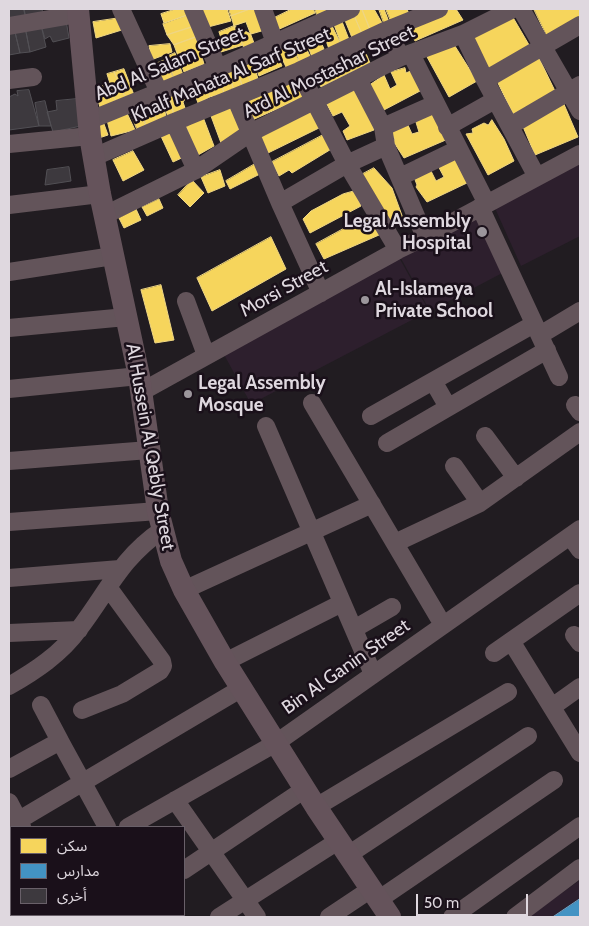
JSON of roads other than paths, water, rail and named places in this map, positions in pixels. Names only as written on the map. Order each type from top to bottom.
[{"type":"main road","name":"Al Hussein Al Qebly Street","points":[[78,11],[91,138],[102,204],[140,384],[160,521],[171,561],[184,590],[225,662],[310,798],[380,902]]},
{"type":"street","points":[[121,9],[159,92]]},
{"type":"street","points":[[193,9],[218,68]]},
{"type":"street","points":[[263,9],[275,43]]},
{"type":"street","name":"Khalf Mahata Al Sarf Street","points":[[91,138],[174,122],[299,71],[387,30],[439,9]]},
{"type":"street","name":"Ard Al Mostashar Street","points":[[9,205],[102,204],[196,170],[250,133],[314,100],[406,56],[464,34],[513,9]]},
{"type":"street","points":[[521,9],[543,46],[575,88],[580,111]]},
{"type":"street","name":"Abd Al Salam Street","points":[[91,138],[159,92],[275,43],[343,10]]},
{"type":"street","points":[[9,26],[78,11]]},
{"type":"street","points":[[485,80],[580,25]]},
{"type":"street","points":[[387,30],[406,56],[435,104],[458,149],[559,377]]},
{"type":"street","points":[[464,34],[495,100],[537,177]]},
{"type":"street","points":[[299,71],[347,164],[398,250]]},
{"type":"street","points":[[9,80],[34,77]]},
{"type":"street","points":[[358,79],[383,127],[386,146],[425,237]]},
{"type":"street","points":[[510,126],[575,88]]},
{"type":"street","points":[[235,97],[280,204],[321,293]]},
{"type":"street","points":[[447,127],[495,100]]},
{"type":"street","points":[[383,127],[435,104]]},
{"type":"street","points":[[174,122],[196,170]]},
{"type":"street","points":[[9,144],[91,138]]},
{"type":"street","points":[[280,204],[347,164],[386,146]]},
{"type":"street","points":[[400,177],[458,149]]},
{"type":"street","name":"Morsi Street","points":[[140,384],[206,355],[398,250],[580,154]]},
{"type":"street","points":[[9,272],[113,256]]},
{"type":"street","points":[[186,301],[206,355]]},
{"type":"street","points":[[386,443],[448,407],[540,336],[580,311]]},
{"type":"street","points":[[9,328],[126,317]]},
{"type":"street","points":[[371,416],[433,381],[540,336]]},
{"type":"street","points":[[433,381],[448,407]]},
{"type":"street","points":[[9,389],[140,384]]},
{"type":"street","points":[[312,403],[443,625]]},
{"type":"street","points":[[266,426],[373,674]]},
{"type":"street","points":[[395,543],[480,503],[580,432]]},
{"type":"street","points":[[485,436],[516,478]]},
{"type":"street","points":[[9,461],[149,450]]},
{"type":"street","points":[[454,466],[480,503]]},
{"type":"street","points":[[184,590],[372,504]]},
{"type":"street","points":[[9,522],[160,521]]},
{"type":"street","points":[[9,686],[41,667],[66,645],[79,630],[120,569],[160,521]]},
{"type":"street","name":"Bin Al Ganin Street","points":[[130,826],[276,743],[443,625],[577,538]]},
{"type":"street","points":[[9,578],[120,569]]},
{"type":"street","points":[[82,710],[122,694],[160,671],[163,666],[162,661],[108,587]]},
{"type":"street","points":[[494,653],[580,593]]},
{"type":"street","points":[[225,662],[342,603]]},
{"type":"street","points":[[354,629],[392,607]]},
{"type":"street","points":[[9,633],[79,630]]},
{"type":"street","points":[[511,641],[580,753]]},
{"type":"street","points":[[552,707],[580,687]]},
{"type":"street","points":[[9,802],[17,825],[83,783],[242,688]]},
{"type":"street","points":[[185,869],[211,852],[508,692]]},
{"type":"street","points":[[41,705],[105,826]]},
{"type":"street","points":[[219,917],[245,900],[343,848],[528,736]]},
{"type":"street","points":[[9,769],[60,741]]},
{"type":"street","points":[[329,917],[380,902],[554,780]]},
{"type":"street","points":[[176,800],[257,917]]},
{"type":"street","points":[[452,917],[580,826]]},
{"type":"street","points":[[516,917],[580,868]]},
{"type":"place","name":"Legal Assembly Hospital","points":[[482,232]]},
{"type":"place","name":"Al-Islameya Private School","points":[[365,300]]},
{"type":"place","name":"Legal Assembly Mosque","points":[[188,394]]}]
